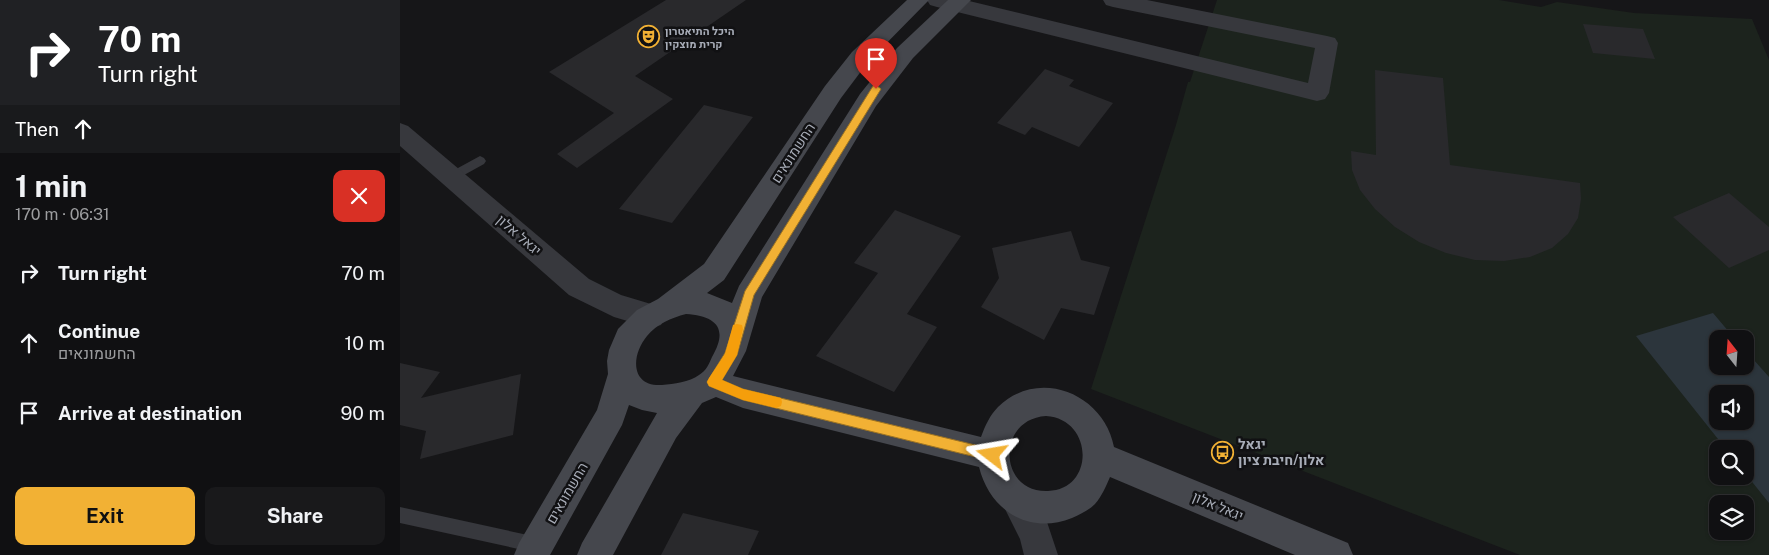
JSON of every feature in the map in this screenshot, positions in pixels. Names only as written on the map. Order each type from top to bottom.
[{"type":"street","name":"החשמונאים","points":[[660,311],[714,272],[833,92],[860,57],[918,0]]},
{"type":"street","points":[[594,555],[665,428],[730,355],[749,294],[868,100],[905,52],[951,1],[1317,93],[1327,43],[1113,0]]},
{"type":"street","name":"יגאל אלון","points":[[400,132],[579,287],[614,305],[660,311]]},
{"type":"street","points":[[735,339],[733,325],[726,314],[716,306],[701,302],[686,302],[660,311],[636,328],[626,344],[620,360],[622,375],[629,387],[640,395],[656,399],[673,398],[702,388],[743,394],[992,455]]},
{"type":"street","name":"החשמונאים","points":[[534,550],[611,416],[622,375]]},
{"type":"street","points":[[1049,402],[1066,405],[1080,413],[1092,425],[1098,440],[1100,457],[1096,474],[1085,489],[1070,501],[1052,506],[1034,506],[1016,499],[1002,487],[994,472],[992,455],[995,438],[1003,423],[1016,412],[1032,405],[1049,402]]},
{"type":"street","name":"יגאל אלון","points":[[1100,457],[1336,555]]},
{"type":"street","points":[[1016,499],[1035,534],[1041,555]]},
{"type":"lane","points":[[452,177],[480,161]]},
{"type":"lane","points":[[400,515],[534,550]]},
{"type":"shaded area","points":[[1217,0],[1499,0],[1541,7],[1557,2],[1634,13],[1752,19],[1769,60],[1769,555],[1520,555],[1091,389],[1176,125],[1188,82],[1190,82]]},
{"type":"shaded area","points":[[1713,313],[1727,330],[1709,330],[1709,375],[1754,375],[1754,360],[1769,377],[1769,503],[1754,484],[1754,440],[1719,440],[1711,430],[1754,430],[1754,385],[1709,385],[1709,428],[1636,336]]},
{"type":"building","name":"היכל התיאטרון קרית מוצקין","points":[[666,0],[746,0],[635,76],[673,99],[577,168],[557,154],[614,113],[549,72]]},
{"type":"building","points":[[1583,24],[1643,29],[1655,59],[1593,53]]},
{"type":"building","points":[[1045,69],[1074,80],[1069,86],[1113,103],[1079,147],[1032,127],[1025,135],[997,123]]},
{"type":"building","points":[[1375,70],[1443,78],[1450,165],[1580,183],[1581,199],[1578,218],[1568,234],[1552,248],[1530,257],[1504,261],[1475,260],[1446,253],[1419,242],[1395,227],[1375,209],[1360,190],[1352,170],[1351,151],[1376,155]]},
{"type":"building","points":[[704,105],[753,117],[672,223],[619,209]]},
{"type":"building","points":[[1729,193],[1769,227],[1769,250],[1729,268],[1673,217]]},
{"type":"building","points":[[895,210],[961,236],[907,314],[937,327],[894,392],[816,356],[878,273],[854,263]]},
{"type":"building","points":[[1071,231],[1081,260],[1110,267],[1094,315],[1061,308],[1044,340],[981,307],[999,278],[992,248]]},
{"type":"building","points":[[400,363],[440,372],[421,398],[521,374],[513,435],[420,459],[426,431],[400,425]]},
{"type":"building","points":[[683,513],[759,531],[748,555],[661,555]]},
{"type":"slow traffic","points":[[737,329],[730,355],[713,382],[743,394],[776,402]]},
{"type":"place","name":"היכל התיאטרון קרית מוצקין","points":[[649,37]]},
{"type":"place","name":"יגאל אלון/חיבת ציון","points":[[1222,452]]},
{"type":"route","points":[[876,89],[749,294],[742,311],[730,355],[713,382],[743,394],[992,455]]}]
